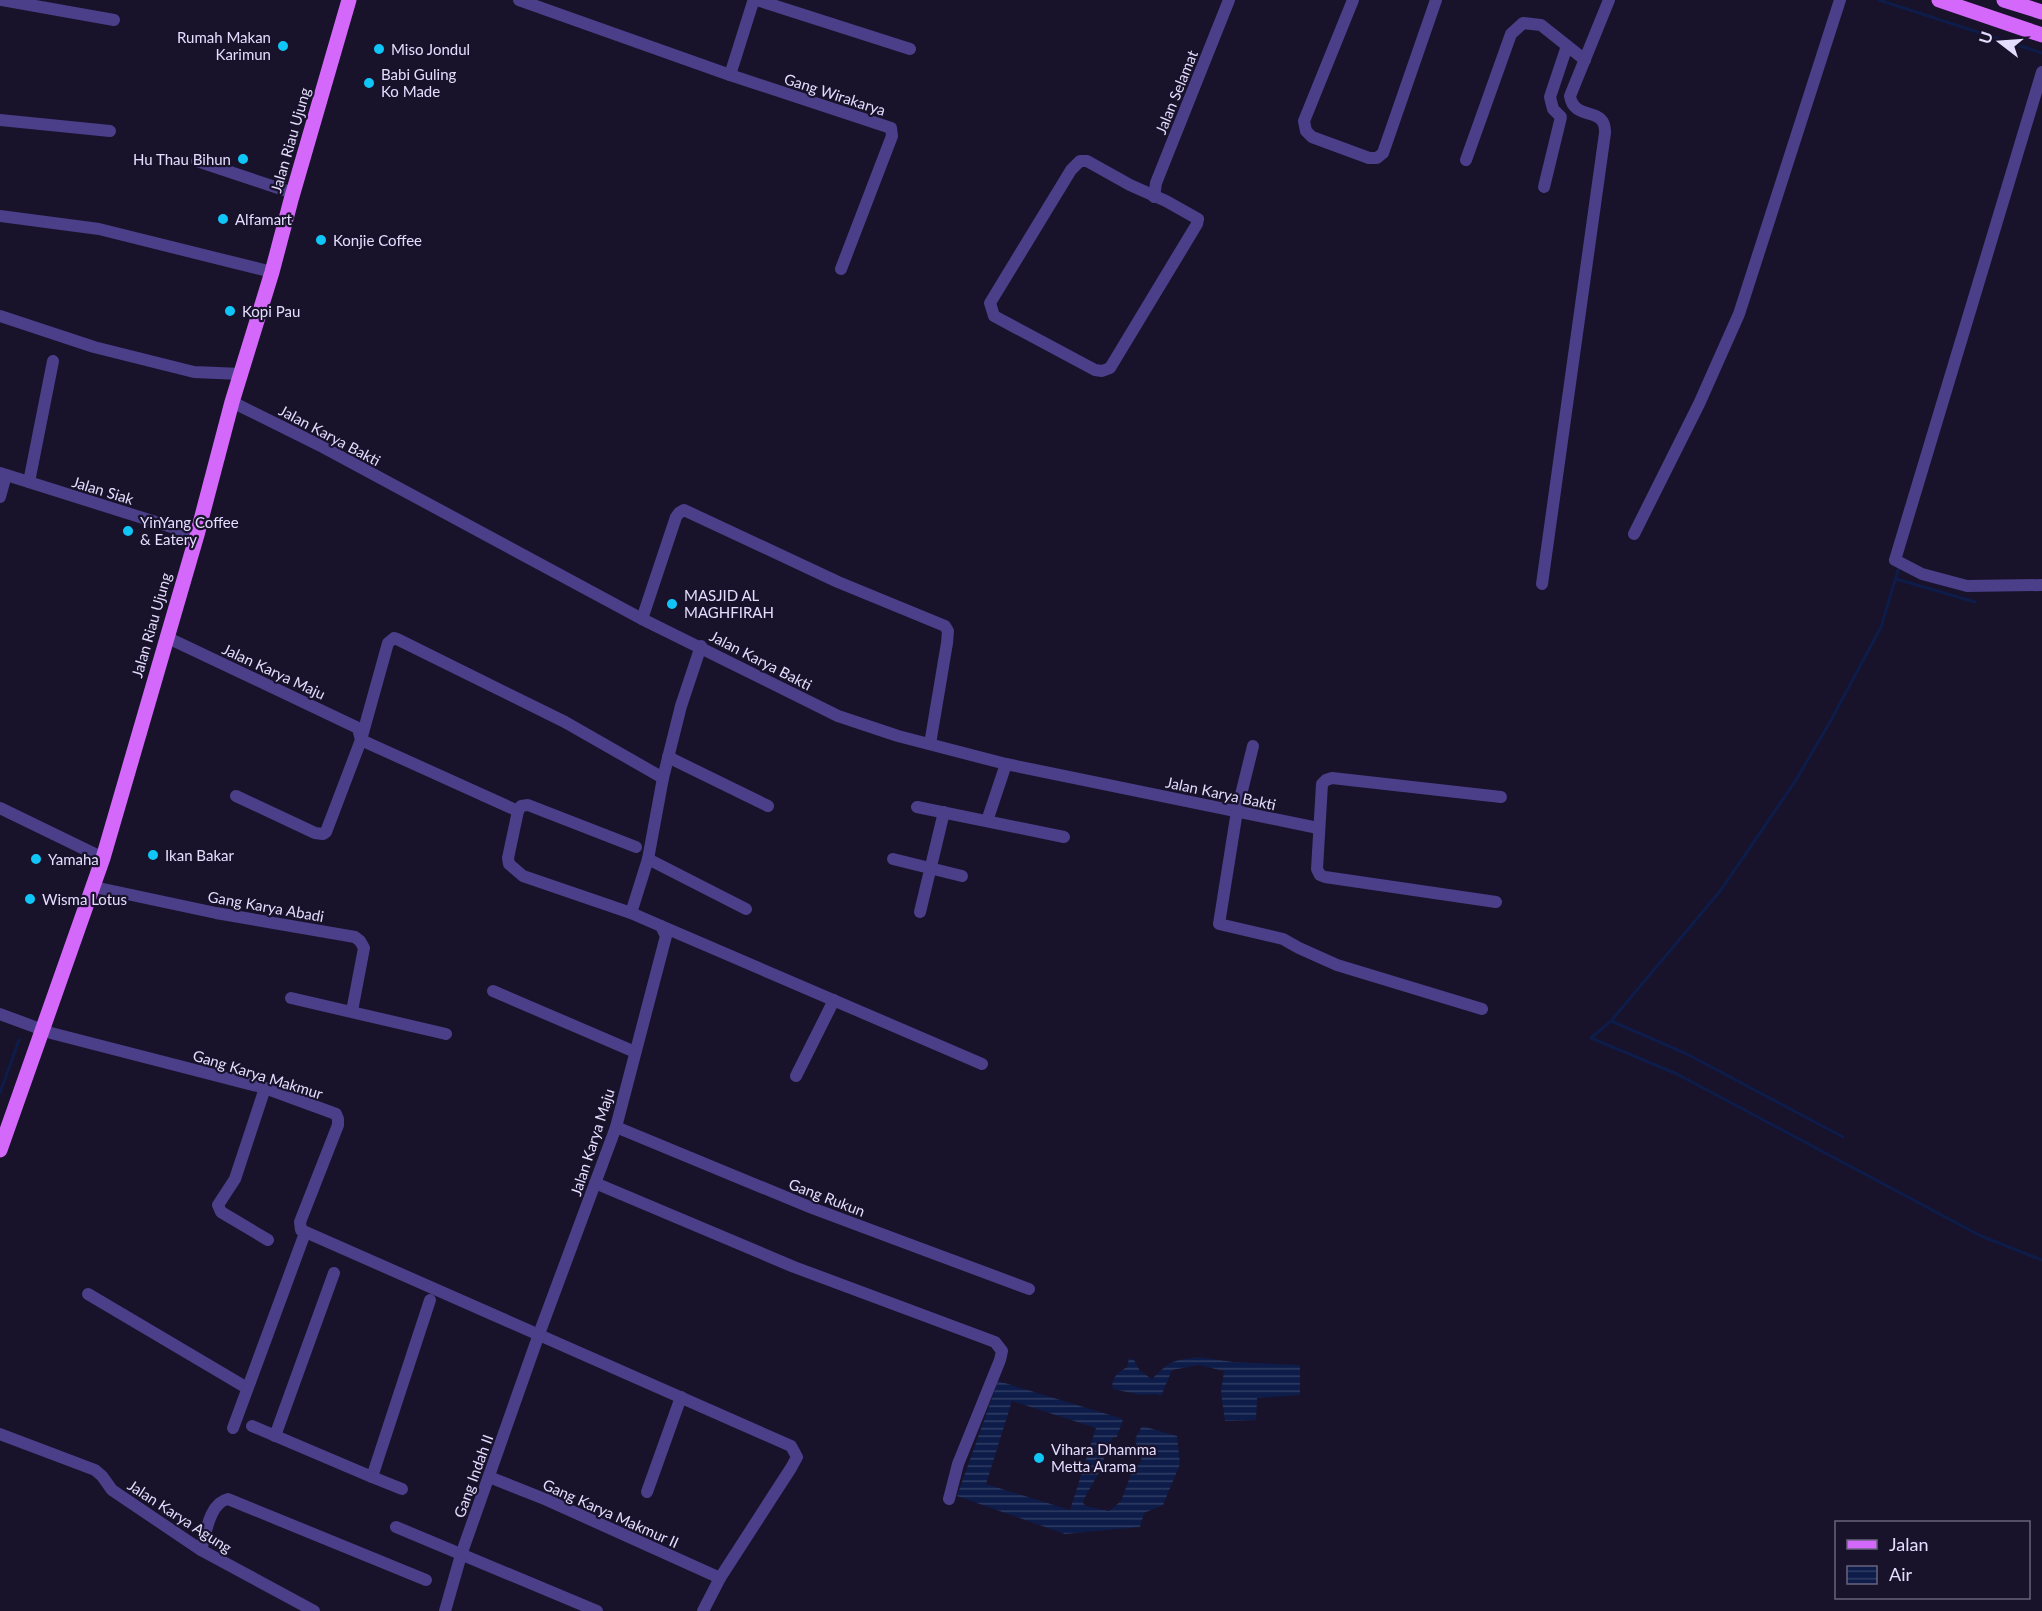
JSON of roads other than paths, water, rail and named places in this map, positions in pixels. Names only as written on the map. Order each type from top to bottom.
[{"type":"main road","name":"Jalan Riau Ujung","points":[[0,1150],[103,858],[349,0]]},
{"type":"main road","points":[[1939,0],[2042,35]]},
{"type":"main road","points":[[2004,0],[2042,12]]},
{"type":"street","points":[[2,0],[114,20]]},
{"type":"street","name":"Gang Wirakarya","points":[[519,0],[730,75],[891,128],[892,136],[841,269]]},
{"type":"street","points":[[730,75],[753,2],[757,0],[910,49]]},
{"type":"street","name":"Jalan Selamat","points":[[1154,196],[1156,183],[1229,0]]},
{"type":"street","points":[[1353,0],[1304,121],[1306,131],[1312,137],[1369,158],[1377,158],[1383,153],[1436,0]]},
{"type":"street","points":[[1542,584],[1605,133],[1603,121],[1599,117],[1576,110],[1570,101],[1570,96],[1609,0]]},
{"type":"street","points":[[1634,534],[1699,404],[1739,314],[1840,0]]},
{"type":"street","points":[[1466,160],[1511,34],[1522,23],[1541,25],[1585,60]]},
{"type":"street","points":[[1544,187],[1561,117],[1553,109],[1550,97],[1567,45]]},
{"type":"street","points":[[2039,585],[1967,586],[1922,574],[1900,563],[2042,72]]},
{"type":"street","points":[[0,120],[110,131]]},
{"type":"street","points":[[197,160],[293,193]]},
{"type":"street","points":[[1080,161],[1087,161],[1154,196],[1192,214],[1198,219],[1197,224],[1110,368],[1102,371],[1095,370],[994,316],[990,303],[1071,170],[1080,161]]},
{"type":"street","points":[[0,216],[99,229],[272,272]]},
{"type":"street","points":[[0,316],[94,347],[194,372],[241,374]]},
{"type":"street","points":[[29,482],[53,361]]},
{"type":"street","name":"Jalan Karya Bakti","points":[[232,402],[319,445],[642,619],[838,716],[898,736],[1006,764],[1318,828]]},
{"type":"street","points":[[0,497],[3,474]]},
{"type":"street","name":"Jalan Siak","points":[[3,474],[197,535]]},
{"type":"street","points":[[642,619],[676,517],[684,510],[838,582],[945,626],[948,631],[947,643],[930,744]]},
{"type":"street","name":"Jalan Karya Maju","points":[[166,637],[354,725],[358,728],[361,740],[520,809],[528,805],[636,847]]},
{"type":"street","points":[[236,796],[315,833],[326,832],[361,740],[388,643],[397,639],[504,690],[663,778]]},
{"type":"street","points":[[631,913],[648,859],[663,778],[681,706],[700,646]]},
{"type":"street","points":[[1253,746],[1237,811],[1220,925],[1283,939],[1338,965],[1482,1009]]},
{"type":"street","points":[[668,757],[768,806]]},
{"type":"street","points":[[987,821],[1006,764]]},
{"type":"street","points":[[1496,902],[1325,878],[1317,869],[1318,828],[1323,784],[1332,778],[1501,797]]},
{"type":"street","points":[[916,807],[1064,837]]},
{"type":"street","points":[[0,808],[103,858]]},
{"type":"street","points":[[520,809],[508,858],[509,864],[523,876],[631,913],[663,931],[834,1000],[982,1064]]},
{"type":"street","points":[[920,912],[944,812]]},
{"type":"street","points":[[648,859],[746,909]]},
{"type":"street","points":[[893,859],[962,876]]},
{"type":"street","name":"Gang Karya Abadi","points":[[94,887],[216,913],[355,937],[364,948],[352,1011]]},
{"type":"street","name":"Jalan Karya Maju","points":[[534,1353],[616,1127],[663,931]]},
{"type":"street","points":[[493,991],[635,1052]]},
{"type":"street","points":[[291,998],[446,1034]]},
{"type":"street","points":[[796,1076],[834,1000]]},
{"type":"street","name":"Gang Karya Makmur","points":[[0,1014],[43,1029],[265,1088],[336,1114],[338,1125],[300,1222],[301,1230],[305,1233]]},
{"type":"street","points":[[265,1088],[235,1179],[218,1205],[221,1212],[268,1240]]},
{"type":"street","name":"Gang Rukun","points":[[616,1127],[812,1208],[1029,1289]]},
{"type":"street","points":[[595,1184],[794,1268],[999,1345],[1002,1351],[1000,1360],[958,1464],[949,1499]]},
{"type":"street","points":[[233,1428],[305,1233],[785,1442],[795,1450],[797,1457],[791,1468],[720,1578],[703,1611]]},
{"type":"street","points":[[275,1436],[334,1273]]},
{"type":"street","points":[[88,1294],[247,1388]]},
{"type":"street","points":[[372,1477],[430,1300]]},
{"type":"street","name":"Gang Indah II","points":[[445,1611],[462,1555],[534,1353]]},
{"type":"street","points":[[646,1492],[681,1397]]},
{"type":"street","points":[[252,1426],[402,1489]]},
{"type":"street","name":"Jalan Karya Agung","points":[[0,1434],[95,1470],[112,1490],[201,1550],[314,1611]]},
{"type":"street","name":"Gang Karya Makmur II","points":[[489,1477],[567,1509],[720,1578]]},
{"type":"street","points":[[201,1550],[214,1508],[221,1501],[228,1499],[426,1580]]},
{"type":"street","points":[[396,1527],[597,1611]]},
{"type":"street","points":[[285,1611],[289,1598]]},
{"type":"water","points":[[1199,1357],[1233,1362],[1300,1365],[1300,1395],[1257,1398],[1256,1420],[1225,1421],[1221,1392],[1224,1371],[1199,1365],[1172,1370],[1161,1396],[1141,1395],[1113,1389],[1114,1379],[1127,1367],[1129,1358],[1134,1360],[1140,1371],[1152,1379],[1173,1362]]},
{"type":"water","points":[[998,1381],[1123,1419],[1117,1437],[1112,1438],[1098,1474],[1084,1499],[1083,1503],[1086,1506],[1109,1511],[1121,1501],[1131,1474],[1141,1461],[1142,1452],[1135,1439],[1142,1426],[1177,1436],[1180,1464],[1163,1505],[1144,1513],[1140,1527],[1065,1534],[957,1496]],"holes":[[[1012,1401],[1096,1428],[1070,1510],[986,1484]]]},
{"type":"waterway","points":[[1879,0],[2042,53]]},
{"type":"waterway","points":[[1899,567],[1881,627],[1796,780],[1721,890],[1611,1021],[1591,1038],[1677,1074],[1981,1236],[2042,1260]]},
{"type":"waterway","points":[[1896,579],[1975,602]]},
{"type":"waterway","points":[[1611,1021],[1687,1054],[1843,1137]]},
{"type":"waterway","points":[[0,1093],[19,1040]]},
{"type":"place","name":"Rumah Makan Karimun","points":[[283,46]]},
{"type":"place","name":"Miso Jondul","points":[[379,49]]},
{"type":"place","name":"Babi Guling Ko Made","points":[[369,83]]},
{"type":"place","name":"Hu Thau Bihun","points":[[243,159]]},
{"type":"place","name":"Alfamart","points":[[223,219]]},
{"type":"place","name":"Konjie Coffee","points":[[321,240]]},
{"type":"place","name":"Kopi Pau","points":[[230,311]]},
{"type":"place","name":"YinYang Coffee & Eatery","points":[[128,531]]},
{"type":"place","name":"MASJID AL MAGHFIRAH","points":[[672,604]]},
{"type":"place","name":"Ikan Bakar","points":[[153,855]]},
{"type":"place","name":"Yamaha","points":[[36,859]]},
{"type":"place","name":"Wisma Lotus","points":[[30,899]]},
{"type":"place","name":"Vihara Dhamma Metta Arama","points":[[1039,1458]]}]
